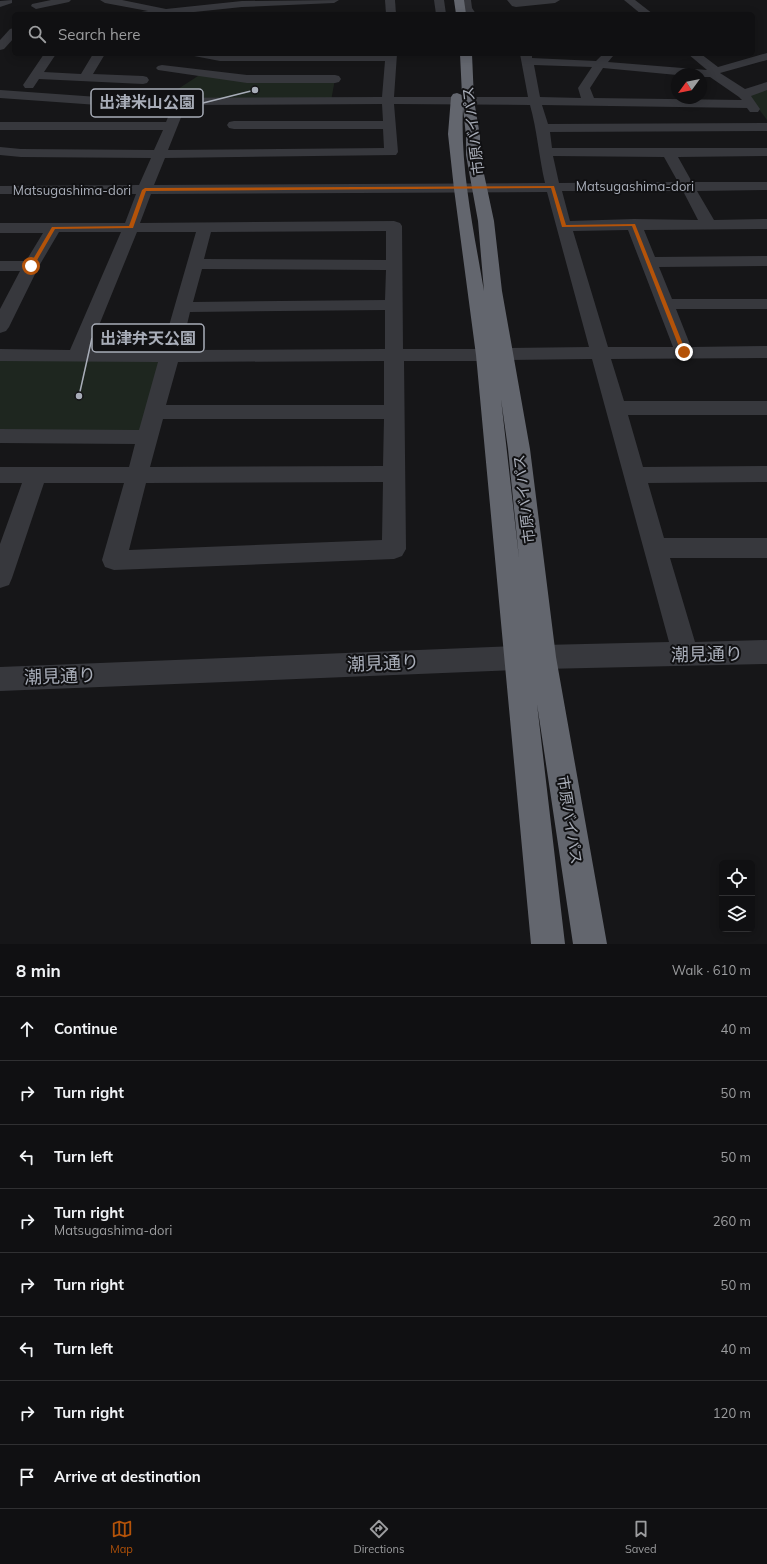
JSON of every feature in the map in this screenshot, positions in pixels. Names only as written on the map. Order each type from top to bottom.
[{"type":"highway","points":[[451,0],[452,12]]},
{"type":"highway","points":[[459,0],[461,12]]},
{"type":"highway","name":"市原バイパス","points":[[455,56],[462,101],[473,136],[470,188],[486,220],[493,291],[494,354],[519,449],[548,944]]},
{"type":"highway","name":"市原バイパス","points":[[462,101],[466,56]]},
{"type":"highway","name":"市原バイパス","points":[[531,657],[590,944]]},
{"type":"street","points":[[0,4],[8,1],[6,0]]},
{"type":"street","points":[[30,12],[38,3],[66,0]]},
{"type":"street","points":[[105,0],[171,11]]},
{"type":"street","points":[[390,0],[391,12]]},
{"type":"street","points":[[438,0],[441,12]]},
{"type":"street","points":[[466,0],[467,8],[470,12]]},
{"type":"street","points":[[512,0],[516,4],[552,4]]},
{"type":"street","points":[[629,0],[645,12]]},
{"type":"street","points":[[275,12],[301,10],[329,1]]},
{"type":"street","points":[[162,12],[212,11],[246,2],[260,3],[262,12]]},
{"type":"street","points":[[0,30],[12,29]]},
{"type":"street","points":[[0,47],[12,32]]},
{"type":"street","points":[[0,125],[49,56]]},
{"type":"street","points":[[85,77],[99,56]]},
{"type":"street","points":[[0,151],[21,153],[160,154],[391,152],[388,101],[391,56],[341,58],[263,56],[220,58],[209,56]]},
{"type":"street","points":[[589,102],[584,88],[607,56]]},
{"type":"street","points":[[696,56],[747,99],[767,127]]},
{"type":"street","points":[[685,654],[553,187],[545,152],[543,128],[535,102],[527,57],[568,58],[600,65],[714,72],[767,56]]},
{"type":"street","points":[[112,102],[178,58]]},
{"type":"street","points":[[331,101],[341,58]]},
{"type":"street","points":[[560,74],[568,58]]},
{"type":"street","points":[[752,60],[767,66]]},
{"type":"street","points":[[162,68],[247,79],[335,79]]},
{"type":"street","points":[[36,74],[143,80]]},
{"type":"street","points":[[84,90],[102,78]]},
{"type":"street","points":[[0,94],[112,102],[589,102],[747,99],[767,86]]},
{"type":"street","points":[[76,356],[131,227],[181,101]]},
{"type":"street","points":[[225,153],[240,101]]},
{"type":"street","points":[[0,125],[172,126]]},
{"type":"street","points":[[234,125],[389,125]]},
{"type":"street","points":[[262,152],[267,125]]},
{"type":"street","points":[[543,128],[767,127]]},
{"type":"street","points":[[545,152],[767,152]]},
{"type":"street","points":[[669,153],[709,225]]},
{"type":"street","name":"Matsugashima-dori","points":[[0,190],[767,186]]},
{"type":"street","points":[[564,226],[634,224],[767,224]]},
{"type":"street","points":[[634,224],[684,352]]},
{"type":"street","points":[[0,228],[205,226],[394,226],[394,549],[114,560],[205,226]]},
{"type":"street","points":[[0,327],[5,308],[54,228]]},
{"type":"street","points":[[648,262],[767,261]]},
{"type":"street","points":[[195,264],[394,265]]},
{"type":"street","points":[[0,266],[31,266]]},
{"type":"street","points":[[665,304],[767,304]]},
{"type":"street","points":[[183,307],[394,305]]},
{"type":"street","points":[[0,355],[170,356],[767,352]]},
{"type":"street","points":[[615,408],[767,408]]},
{"type":"street","points":[[154,412],[394,412]]},
{"type":"street","points":[[0,436],[148,437]]},
{"type":"street","points":[[0,475],[394,474]]},
{"type":"street","points":[[634,475],[767,474]]},
{"type":"street","points":[[3,565],[36,475]]},
{"type":"street","points":[[655,548],[767,548]]},
{"type":"street","name":"潮見通り","points":[[0,678],[531,657],[767,652]]},
{"type":"shaded area","points":[[201,74],[335,79],[331,101],[158,102]]},
{"type":"shaded area","points":[[767,89],[767,120],[749,96]]},
{"type":"shaded area","points":[[0,355],[170,356],[148,437],[0,436]]},
{"type":"place","name":"出津米山公園","points":[[255,90]]},
{"type":"place","name":"出津弁天公園","points":[[79,396]]},
{"type":"route","points":[[31,266],[54,228],[131,227],[145,190],[461,189],[553,187],[564,226],[634,224],[684,352]]}]
